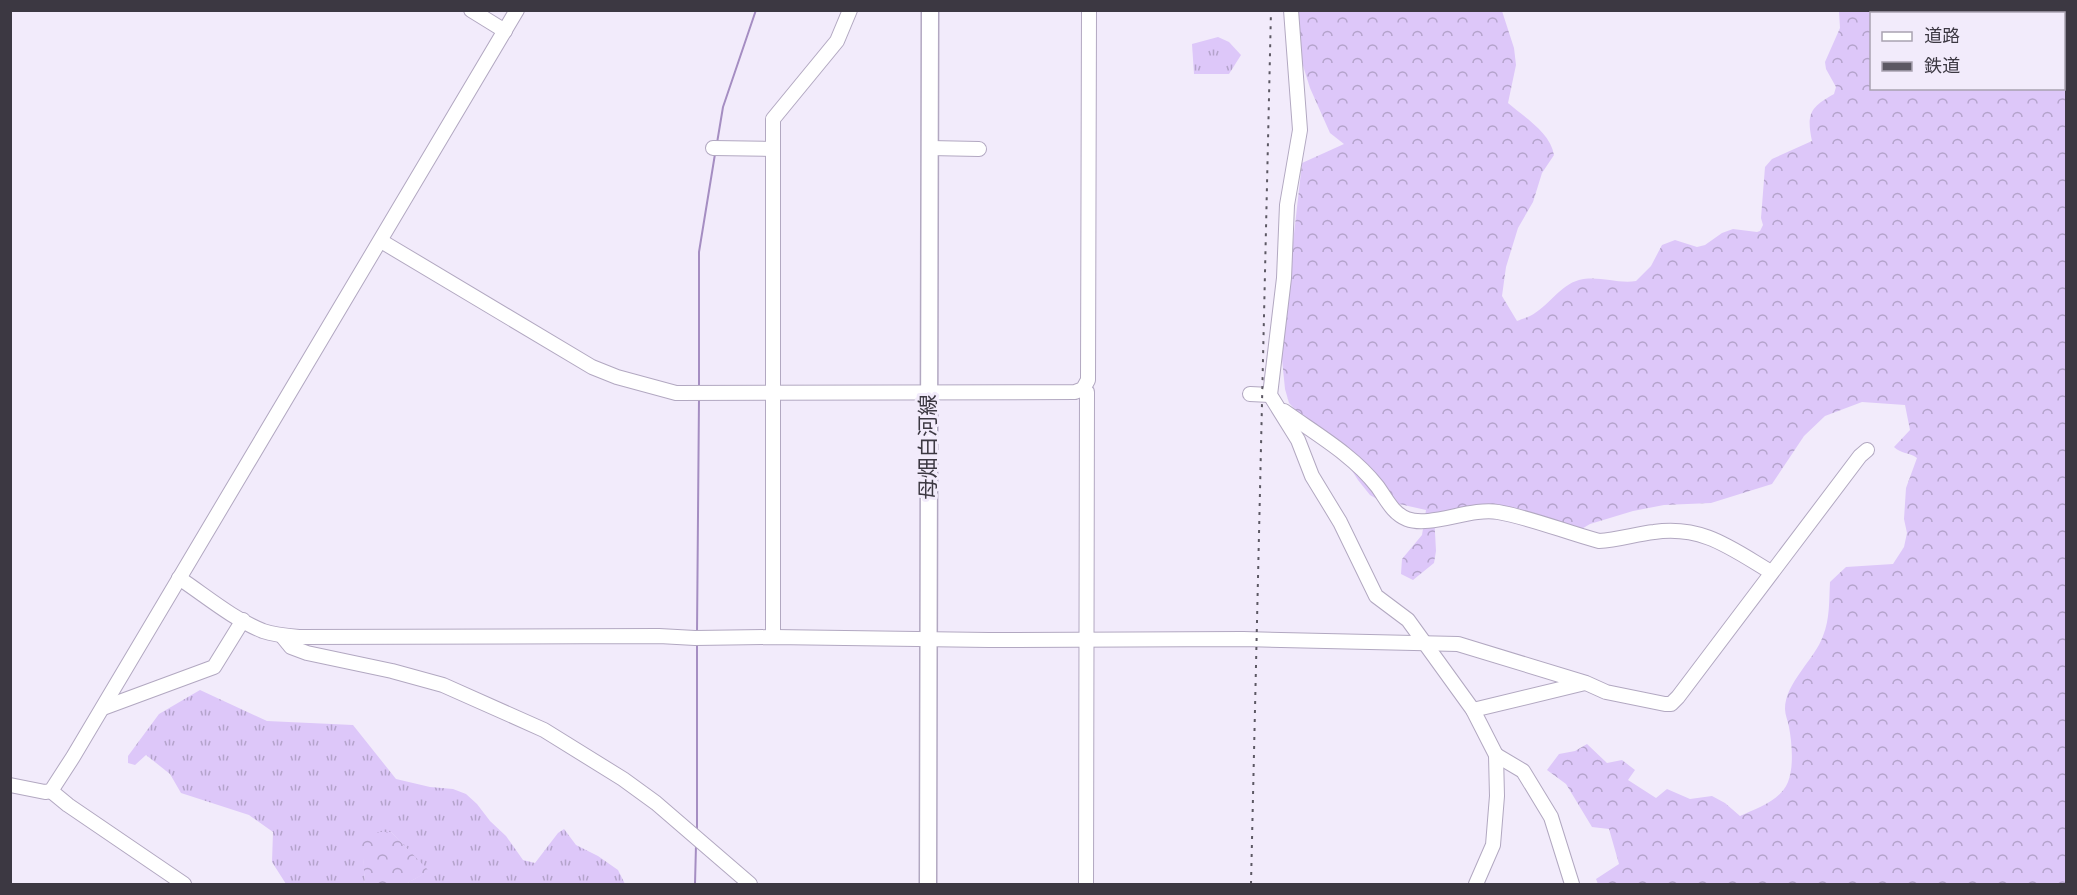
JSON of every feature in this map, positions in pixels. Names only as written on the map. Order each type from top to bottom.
[{"type":"main road","name":"母畑白河線","points":[[928,885],[930,10]]},
{"type":"street","points":[[471,10],[505,31]]},
{"type":"street","points":[[11,784],[45,792],[51,791],[103,708],[178,578],[517,10]]},
{"type":"street","points":[[773,637],[775,216],[773,119],[837,41],[850,10]]},
{"type":"street","points":[[381,241],[592,367],[617,377],[676,393],[1075,392],[1083,388],[1088,380],[1089,10]]},
{"type":"street","points":[[1290,10],[1300,130],[1287,205],[1284,278],[1270,395],[1298,440],[1312,476],[1340,522],[1376,596],[1408,620],[1473,710],[1496,755],[1497,796],[1493,845],[1476,885]]},
{"type":"street","points":[[713,148],[773,149]]},
{"type":"street","points":[[930,148],[979,149]]},
{"type":"street","points":[[1083,388],[1087,392],[1086,885]]},
{"type":"street","points":[[1250,394],[1270,395]]},
{"type":"street","points":[[1278,407],[1363,470],[1390,506],[1406,518],[1436,519],[1477,511],[1498,512],[1599,541],[1654,532],[1688,531],[1705,536],[1750,558],[1771,572]]},
{"type":"street","points":[[178,578],[243,620],[264,631],[282,636],[1243,639],[1458,644],[1586,683],[1606,692],[1671,704],[1860,456],[1867,450]]},
{"type":"street","points":[[103,708],[214,667],[243,620]]},
{"type":"street","points":[[282,636],[291,647],[307,654],[392,671],[442,685],[544,730],[623,779],[656,803],[750,885]]},
{"type":"street","points":[[1473,710],[1586,683]]},
{"type":"street","points":[[1496,755],[1523,771],[1542,801],[1551,817],[1572,885]]},
{"type":"street","points":[[51,791],[184,885]]},
{"type":"green space","points":[[1296,11],[1502,11],[1514,48],[1516,65],[1508,103],[1542,132],[1548,139],[1554,155],[1542,173],[1533,202],[1518,228],[1506,267],[1502,296],[1517,321],[1536,312],[1566,286],[1579,280],[1593,278],[1636,281],[1651,266],[1662,245],[1675,240],[1697,247],[1733,229],[1760,231],[1763,225],[1761,218],[1765,167],[1772,159],[1812,141],[1810,117],[1812,112],[1815,107],[1834,94],[1836,87],[1826,69],[1825,62],[1840,28],[1839,11],[2066,11],[2066,884],[1598,884],[1596,879],[1619,864],[1609,829],[1592,827],[1566,784],[1547,770],[1559,754],[1575,751],[1587,744],[1607,763],[1622,760],[1635,770],[1628,780],[1656,798],[1667,789],[1690,799],[1712,796],[1725,803],[1740,816],[1768,803],[1784,789],[1790,776],[1792,762],[1792,747],[1785,711],[1786,699],[1823,636],[1828,616],[1830,582],[1846,567],[1893,564],[1904,547],[1907,533],[1904,519],[1906,488],[1917,458],[1894,447],[1910,430],[1905,405],[1862,402],[1825,416],[1804,436],[1772,484],[1711,503],[1664,505],[1633,511],[1590,524],[1568,537],[1509,519],[1434,514],[1436,551],[1434,563],[1413,580],[1401,574],[1402,559],[1422,535],[1426,510],[1377,499],[1370,495],[1331,438],[1303,418],[1289,403],[1285,389],[1281,349],[1302,163],[1344,144],[1330,133],[1310,88],[1295,40]]},
{"type":"green space","points":[[1218,37],[1229,42],[1241,55],[1229,74],[1194,74],[1192,44]]},
{"type":"green space","points":[[200,690],[267,721],[353,725],[396,779],[430,787],[453,789],[466,794],[506,836],[523,860],[535,863],[558,833],[564,829],[576,845],[598,856],[618,870],[625,884],[406,884],[428,871],[391,832],[362,832],[365,884],[286,884],[272,862],[273,832],[249,815],[181,793],[170,774],[146,755],[135,765],[128,763],[128,756],[159,714]]},
{"type":"green space","points":[[361,832],[391,832],[429,871],[406,884],[365,884]]},
{"type":"waterway","points":[[717,143],[723,107],[756,10]]},
{"type":"waterway","points":[[699,387],[699,252],[715,154]]},
{"type":"waterway","points":[[697,633],[699,398]]},
{"type":"waterway","points":[[697,644],[697,831]]},
{"type":"waterway","points":[[695,884],[696,845]]},
{"type":"railway","points":[[1251,884],[1271,10]]}]
